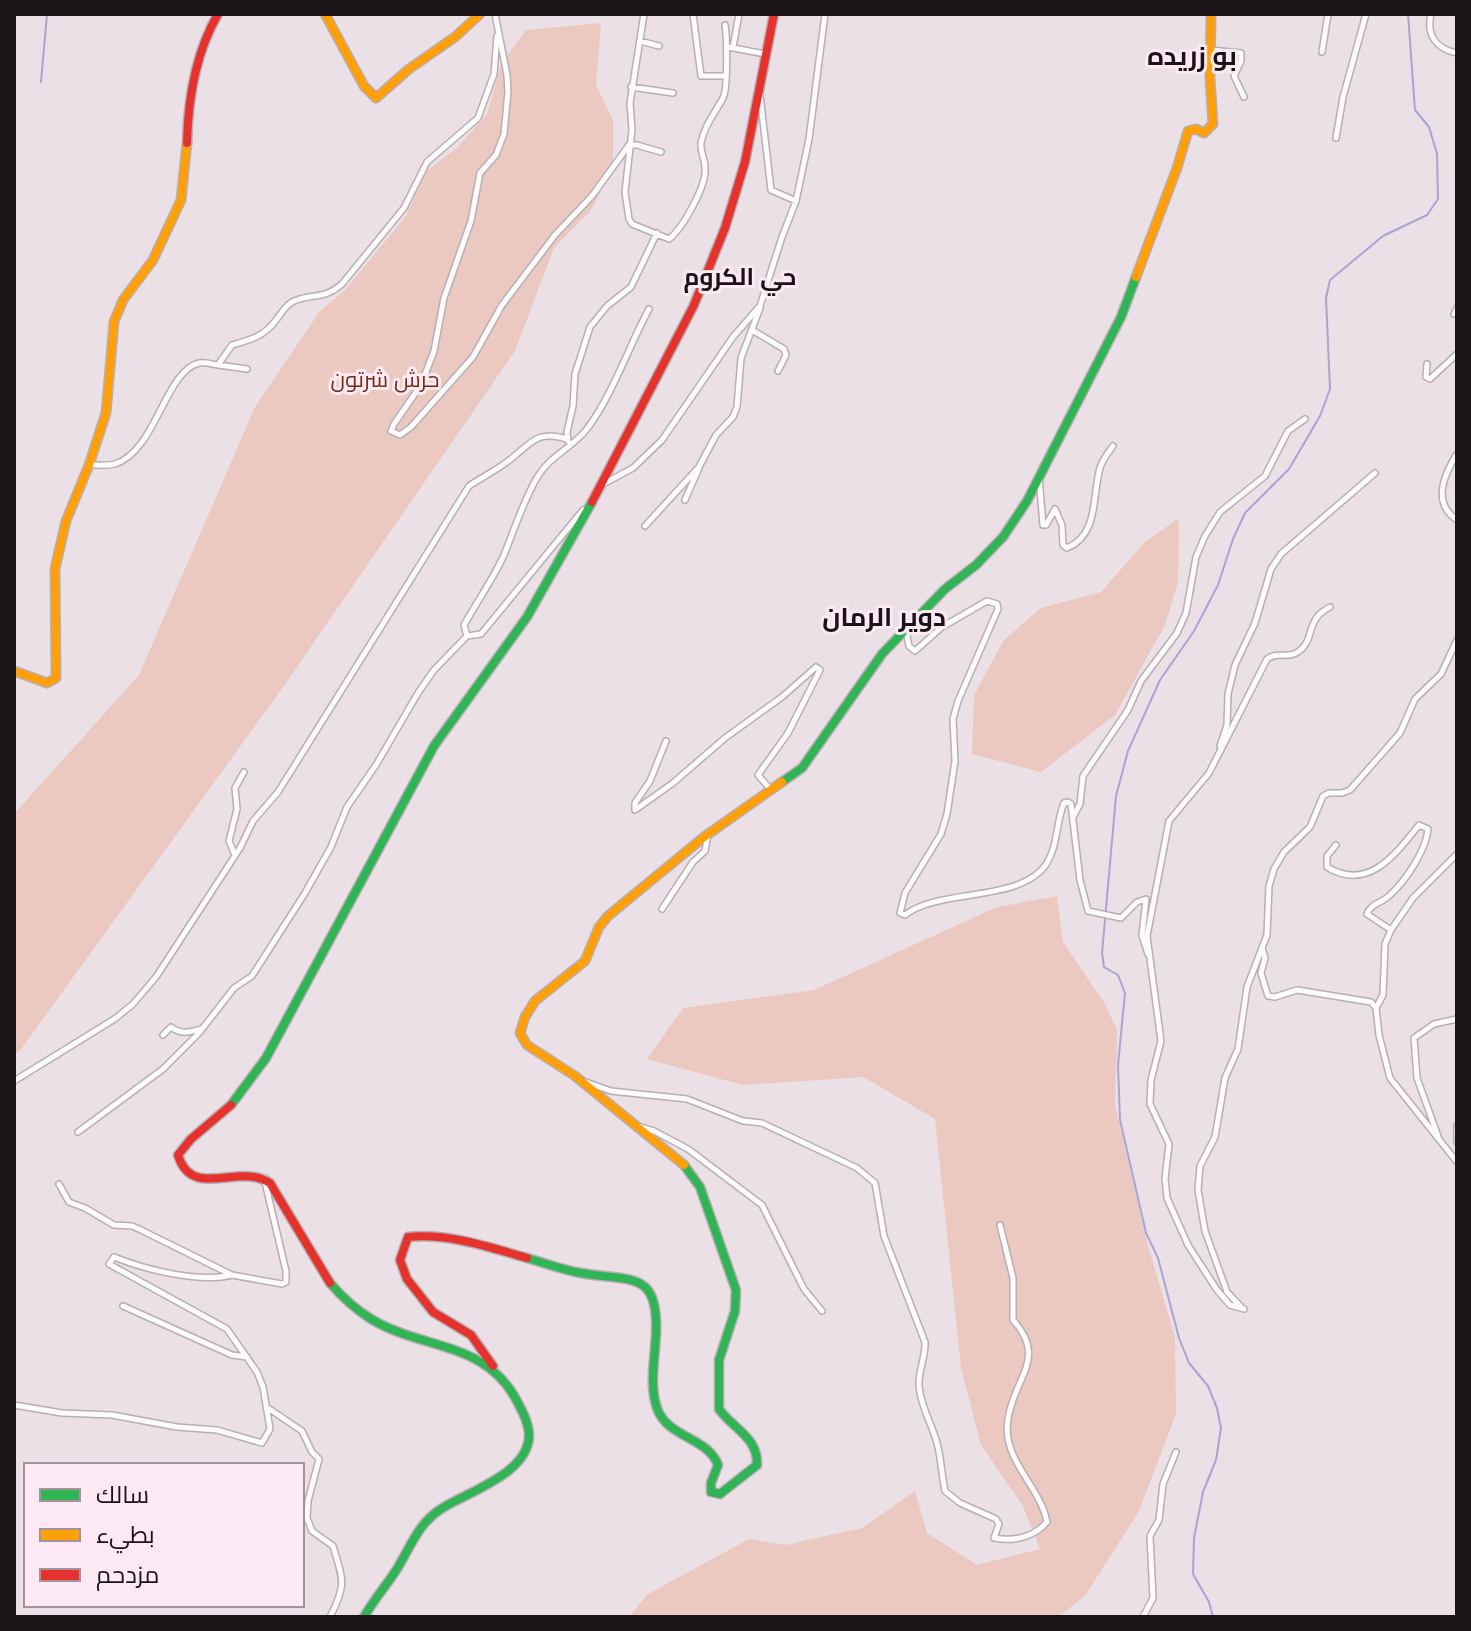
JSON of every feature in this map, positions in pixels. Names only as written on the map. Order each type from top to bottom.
[{"type":"street","points":[[14,671],[47,683],[56,678],[55,569],[66,521],[106,413],[116,315],[153,260],[179,206],[187,162],[188,106],[207,33],[218,14]]},
{"type":"street","points":[[325,14],[364,86],[376,98],[407,70],[469,27],[480,14]]},
{"type":"street","points":[[495,14],[508,92],[504,134],[496,155],[480,173],[471,221],[444,298],[434,351],[421,385],[394,424],[391,431],[394,435],[400,435],[411,427],[473,357],[502,305],[555,235],[592,196],[629,145]]},
{"type":"street","points":[[644,14],[631,87],[632,130],[625,192],[632,224],[669,239],[696,198],[706,169],[701,144],[711,114],[725,92],[726,51],[731,47],[739,14]]},
{"type":"street","points":[[693,14],[701,76],[724,76]]},
{"type":"street","points":[[493,1366],[452,1347],[382,1327],[363,1316],[326,1280],[282,1201],[264,1177],[257,1174],[201,1178],[184,1168],[178,1155],[191,1139],[230,1107],[266,1058],[434,746],[527,617],[603,484],[694,305],[725,228],[745,162],[774,14]]},
{"type":"street","points":[[685,500],[716,435],[733,417],[736,409],[738,368],[796,201],[809,139],[825,14]]},
{"type":"street","points":[[364,1617],[397,1568],[411,1540],[430,1518],[513,1466],[525,1455],[529,1439],[525,1415],[510,1385],[471,1335],[433,1312],[407,1279],[400,1260],[408,1237],[430,1236],[475,1244],[587,1275],[640,1282],[651,1292],[656,1307],[655,1392],[661,1419],[714,1454],[718,1465],[711,1483],[714,1494],[720,1494],[757,1465],[758,1455],[752,1441],[719,1409],[717,1395],[721,1349],[737,1298],[717,1228],[693,1175],[575,1076],[527,1045],[520,1033],[525,1017],[535,1001],[585,961],[599,927],[608,916],[708,833],[802,768],[882,654],[911,622],[1003,537],[1027,501],[1121,317],[1188,131],[1196,129],[1204,133],[1213,124],[1211,14]]},
{"type":"street","points":[[1322,52],[1328,14]]},
{"type":"street","points":[[1336,138],[1343,97],[1366,14]]},
{"type":"street","points":[[1431,14],[1431,35],[1436,44],[1457,53]]},
{"type":"street","points":[[725,25],[731,47]]},
{"type":"street","points":[[218,365],[232,345],[263,334],[296,300],[331,295],[361,263],[404,208],[427,162],[478,118],[494,74],[497,27]]},
{"type":"street","points":[[640,41],[659,46]]},
{"type":"street","points":[[731,47],[765,54]]},
{"type":"street","points":[[1210,50],[1241,53],[1234,76],[1244,97]]},
{"type":"street","points":[[631,87],[673,93]]},
{"type":"street","points":[[758,91],[762,101],[771,190],[796,201]]},
{"type":"street","points":[[629,145],[661,152]]},
{"type":"street","points":[[568,442],[575,374],[590,327],[607,306],[631,287],[657,233]]},
{"type":"street","points":[[603,484],[633,468],[662,440],[733,337],[760,306]]},
{"type":"street","points":[[467,636],[464,625],[504,554],[536,479],[568,442],[588,428],[649,309]]},
{"type":"street","points":[[752,330],[784,349],[786,355],[778,371]]},
{"type":"street","points":[[1427,364],[1426,377],[1430,379],[1457,354]]},
{"type":"street","points":[[89,465],[113,465],[126,457],[158,418],[169,392],[197,364],[247,369]]},
{"type":"street","points":[[1073,818],[1080,804],[1083,776],[1128,710],[1141,681],[1177,633],[1186,613],[1196,557],[1205,536],[1220,512],[1265,476],[1288,431],[1305,419]]},
{"type":"street","points":[[14,1081],[116,1018],[156,977],[235,855],[253,821],[278,792],[469,486],[540,436],[568,442]]},
{"type":"street","points":[[1039,476],[1043,525],[1055,509],[1062,525],[1063,545],[1067,548],[1079,543],[1092,518],[1100,467],[1113,446]]},
{"type":"street","points":[[1457,454],[1445,477],[1441,502],[1445,511],[1457,520]]},
{"type":"street","points":[[645,526],[699,467]]},
{"type":"street","points":[[1218,755],[1227,725],[1228,694],[1235,665],[1255,623],[1271,569],[1281,554],[1375,473]]},
{"type":"street","points":[[78,1132],[163,1069],[202,1029],[234,988],[252,976],[331,847],[347,807],[434,670],[467,636],[481,634],[531,570],[590,503]]},
{"type":"street","points":[[911,622],[907,636],[909,646],[915,651],[942,627],[987,601],[997,604],[998,609],[953,719],[955,761],[941,834],[905,893],[900,913],[905,915],[921,904],[987,893],[1031,877],[1046,864],[1064,803],[1071,804],[1084,904],[1088,911],[1121,918],[1137,902],[1146,899],[1142,935],[1148,954]]},
{"type":"street","points":[[1330,607],[1315,618],[1298,652],[1276,654],[1267,659],[1205,780],[1177,808],[1169,821],[1147,936],[1161,1041],[1151,1080],[1150,1104],[1169,1144],[1165,1179],[1167,1198],[1188,1245],[1217,1290],[1230,1305],[1244,1309],[1227,1292],[1211,1252],[1200,1208],[1198,1176],[1203,1158],[1215,1137],[1225,1078],[1238,1049],[1247,987],[1269,926],[1270,880],[1280,858],[1310,827],[1323,796],[1350,790],[1395,739],[1415,699],[1441,674],[1457,640]]},
{"type":"street","points":[[666,741],[650,781],[635,803],[635,810],[782,697],[816,667],[820,674],[811,684],[788,733],[758,775],[772,790]]},
{"type":"street","points":[[235,855],[229,841],[237,809],[235,788],[244,772]]},
{"type":"street","points":[[1336,845],[1327,856],[1327,867],[1355,877],[1368,875],[1419,825],[1426,826],[1427,837],[1422,849],[1399,886],[1367,910],[1367,914],[1391,930]]},
{"type":"street","points":[[662,909],[693,862],[705,851],[708,833]]},
{"type":"street","points":[[1376,1008],[1383,995],[1385,944],[1391,930],[1413,898],[1457,854]]},
{"type":"street","points":[[1261,947],[1265,958],[1261,973],[1268,996],[1297,990],[1371,1002],[1376,1008],[1390,1078],[1457,1162]]},
{"type":"street","points":[[1439,1140],[1417,1078],[1414,1038],[1434,1024],[1457,1019]]},
{"type":"street","points":[[163,1035],[171,1027],[177,1032],[202,1029]]},
{"type":"street","points":[[575,1076],[611,1091],[687,1099],[743,1121],[762,1123],[870,1177],[877,1191],[884,1236],[924,1337],[919,1389],[924,1412],[937,1443],[945,1491],[960,1503],[996,1519],[999,1524],[994,1538],[1007,1541],[1038,1532],[1047,1522],[1044,1507],[1012,1458],[1007,1421],[1013,1397],[1029,1361],[1030,1346],[1013,1320],[1013,1278],[1000,1225]]},
{"type":"street","points":[[637,1126],[654,1131],[688,1149],[762,1205],[804,1289],[822,1311]]},
{"type":"street","points":[[1457,1126],[1457,1142]]},
{"type":"street","points":[[14,1405],[62,1413],[112,1415],[177,1427],[217,1430],[262,1443],[266,1440],[270,1429],[263,1387],[248,1357],[232,1335],[220,1324],[109,1264],[114,1257],[171,1273],[210,1277],[232,1275],[282,1284],[286,1282],[264,1177]]},
{"type":"street","points":[[59,1184],[69,1202],[114,1225],[132,1226],[232,1275]]},
{"type":"street","points":[[123,1306],[232,1355],[248,1357]]},
{"type":"street","points":[[267,1407],[302,1431],[319,1459],[308,1501],[307,1518],[312,1531],[333,1546],[344,1582],[330,1617]]},
{"type":"street","points":[[1143,1617],[1153,1598],[1150,1536],[1159,1520],[1163,1484],[1176,1452]]},
{"type":"green space","name":"حرش شرتون","points":[[601,23],[596,85],[613,120],[613,168],[591,210],[554,248],[515,351],[281,690],[19,1052],[14,1053],[14,814],[139,675],[255,407],[320,311],[345,290],[406,216],[426,171],[457,148],[487,114],[501,64],[526,30]]},
{"type":"green space","points":[[1179,518],[1178,582],[1165,625],[1115,715],[1041,772],[972,754],[974,695],[1004,640],[1041,608],[1101,592],[1144,543]]},
{"type":"green space","points":[[1057,896],[1063,942],[1105,1004],[1117,1030],[1115,1104],[1146,1239],[1175,1337],[1176,1414],[1139,1511],[1085,1596],[1058,1617],[629,1617],[648,1594],[749,1539],[785,1545],[862,1528],[915,1491],[927,1533],[977,1565],[1040,1549],[1023,1506],[981,1445],[961,1368],[935,1119],[863,1077],[743,1085],[647,1059],[683,1008],[814,990],[997,907]]},
{"type":"waterway","points":[[41,82],[47,14]]},
{"type":"waterway","points":[[1213,1617],[1209,1602],[1193,1574],[1194,1538],[1203,1492],[1216,1460],[1221,1428],[1208,1386],[1189,1363],[1179,1338],[1158,1258],[1146,1233],[1120,1120],[1118,1065],[1125,993],[1118,975],[1104,967],[1102,953],[1116,796],[1128,751],[1160,680],[1194,631],[1218,585],[1245,513],[1289,469],[1320,416],[1330,389],[1326,298],[1330,280],[1383,236],[1427,215],[1438,199],[1437,154],[1429,127],[1415,110],[1408,14]]},
{"type":"traffic: fast","points":[[782,782],[802,768],[882,654],[945,589],[976,565],[1003,537],[1027,501],[1121,317],[1136,277]]},
{"type":"traffic: fast","points":[[231,1105],[266,1058],[434,746],[527,617],[592,502]]},
{"type":"traffic: fast","points":[[527,1258],[574,1272],[627,1279],[647,1289],[656,1313],[653,1381],[657,1408],[669,1426],[706,1448],[713,1456],[718,1465],[711,1492],[720,1494],[757,1465],[756,1455],[749,1440],[719,1409],[719,1360],[735,1311],[736,1290],[700,1187],[684,1165]]},
{"type":"traffic: fast","points":[[330,1283],[371,1319],[473,1358],[490,1369],[506,1384],[519,1405],[529,1433],[527,1447],[509,1470],[441,1509],[426,1522],[364,1617]]},
{"type":"traffic: slow","points":[[325,14],[364,86],[376,98],[480,14]]},
{"type":"traffic: slow","points":[[1136,277],[1188,131],[1196,129],[1204,133],[1213,124],[1211,14]]},
{"type":"traffic: slow","points":[[14,671],[47,683],[56,678],[55,569],[66,521],[106,413],[114,322],[123,300],[153,260],[181,200],[187,143]]},
{"type":"traffic: slow","points":[[684,1165],[575,1076],[527,1045],[520,1033],[535,1001],[585,961],[599,927],[608,916],[704,837],[782,782]]},
{"type":"traffic: jam","points":[[187,143],[195,76],[204,44],[218,14]]},
{"type":"traffic: jam","points":[[592,502],[694,305],[725,228],[745,162],[774,14]]},
{"type":"traffic: jam","points":[[231,1105],[191,1139],[178,1155],[185,1169],[205,1179],[245,1176],[270,1183],[330,1283]]},
{"type":"traffic: jam","points":[[493,1366],[471,1335],[433,1312],[407,1279],[400,1260],[408,1237],[423,1236],[468,1242],[527,1258]]},
{"type":"district","name":"بو زريده","points":[[1192,55]]},
{"type":"district","name":"حي الكروم","points":[[740,275]]},
{"type":"district","name":"دوير الرمان","points":[[884,616]]}]
